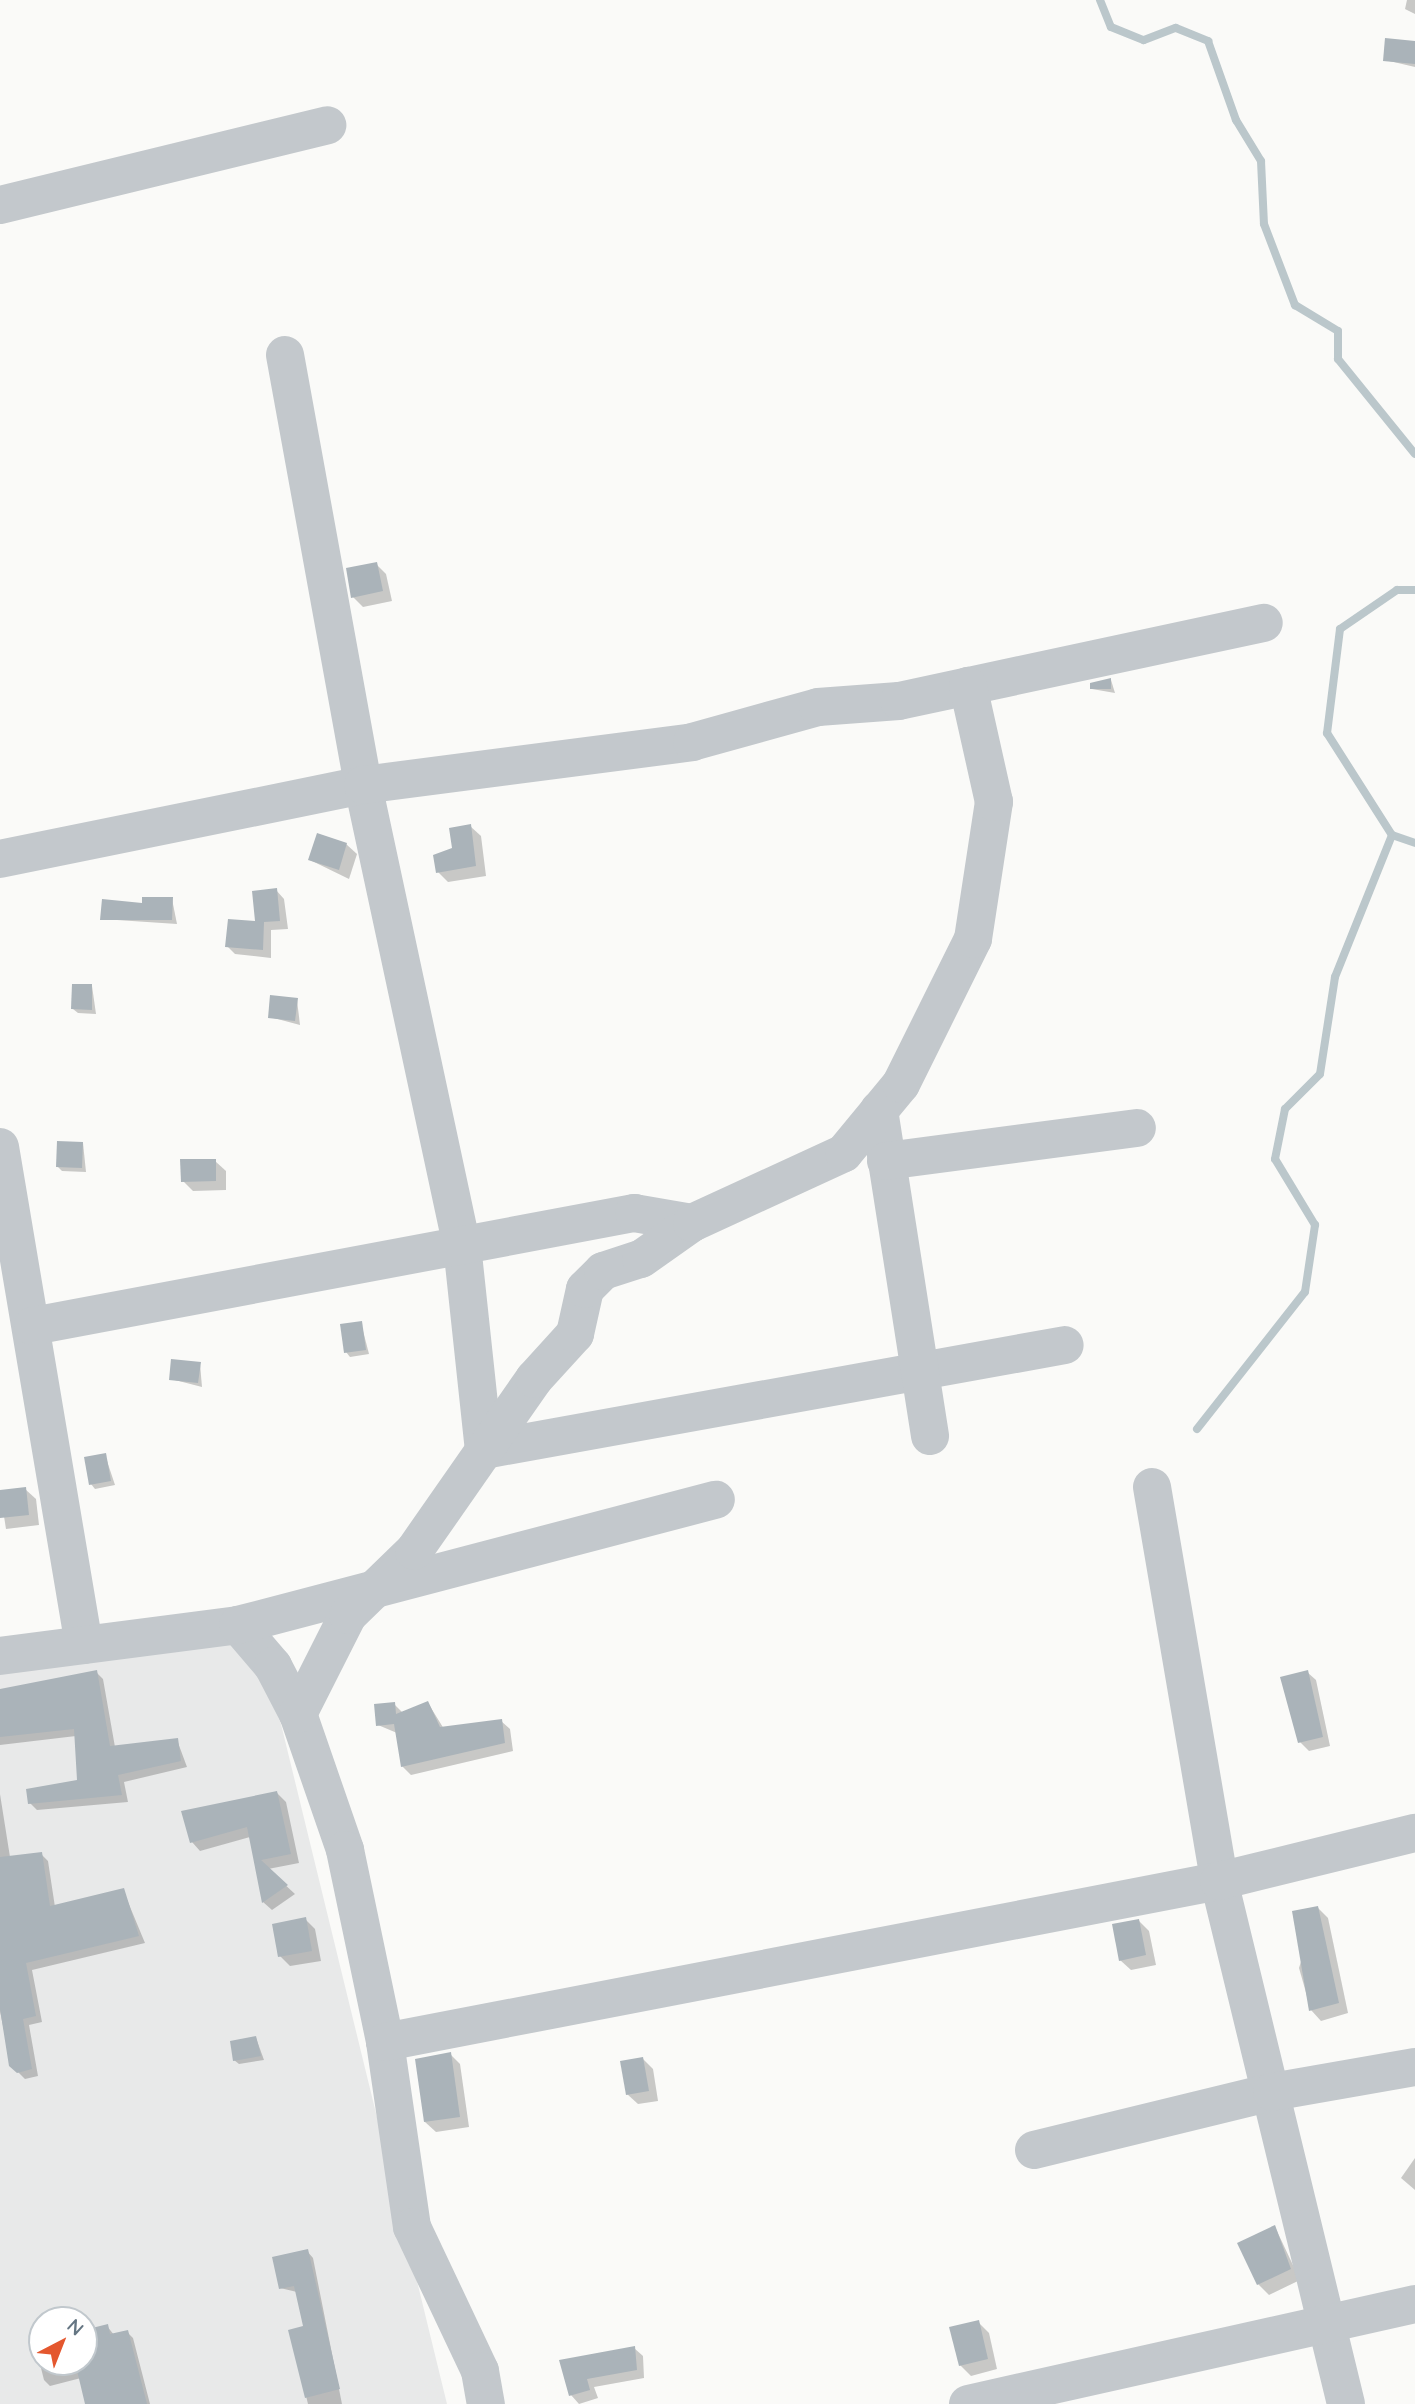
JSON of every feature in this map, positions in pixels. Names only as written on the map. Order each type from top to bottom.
[{"type":"street","points":[[0,205],[327,125]]},
{"type":"street","points":[[285,355],[363,785],[463,1245],[484,1450]]},
{"type":"street","points":[[0,859],[363,785],[692,742],[818,707],[899,701],[1264,623]]},
{"type":"street","points":[[298,1714],[348,1615],[373,1586],[414,1551],[484,1450],[575,1334],[585,1289],[603,1271],[642,1259],[692,1223],[844,1153],[901,1084],[973,939],[994,802],[968,686]]},
{"type":"street","points":[[879,1110],[930,1436]]},
{"type":"street","points":[[886,1161],[1137,1128]]},
{"type":"street","points":[[0,1147],[33,1326],[84,1645]]},
{"type":"street","points":[[33,1326],[634,1213],[692,1223]]},
{"type":"street","points":[[484,1450],[1065,1345]]},
{"type":"street","points":[[1153,1487],[1219,1881],[1329,2319],[1346,2404]]},
{"type":"street","points":[[0,1656],[238,1625],[373,1586],[716,1500]]},
{"type":"street","points":[[238,1625],[273,1666],[298,1714],[345,1850],[385,2042],[412,2227],[480,2371],[486,2404]]},
{"type":"street","points":[[385,2042],[1219,1881],[1415,1832]]},
{"type":"street","points":[[1034,2150],[1272,2092],[1415,2067]]},
{"type":"street","points":[[968,2404],[1329,2319],[1415,2304]]},
{"type":"shaded area","points":[[260,1638],[447,2404],[0,2404],[0,1671]]},
{"type":"building","points":[[1385,38],[1415,41],[1415,64],[1383,61]]},
{"type":"building","points":[[377,562],[383,591],[351,598],[346,568]]},
{"type":"building","points":[[1111,678],[1111,689],[1090,689],[1090,683]]},
{"type":"building","points":[[471,824],[476,866],[436,873],[433,855],[452,848],[449,828]]},
{"type":"building","points":[[317,833],[347,843],[339,870],[308,860]]},
{"type":"building","points":[[277,888],[280,921],[264,922],[263,950],[225,947],[228,919],[255,921],[252,891]]},
{"type":"building","points":[[142,897],[173,897],[172,920],[100,920],[102,899],[142,903]]},
{"type":"building","points":[[72,984],[92,984],[92,1010],[71,1009]]},
{"type":"building","points":[[270,995],[298,998],[295,1021],[268,1018]]},
{"type":"building","points":[[57,1141],[83,1142],[82,1168],[56,1167]]},
{"type":"building","points":[[180,1159],[216,1159],[216,1181],[181,1182]]},
{"type":"building","points":[[362,1321],[366,1350],[344,1353],[340,1324]]},
{"type":"building","points":[[171,1359],[201,1362],[198,1383],[169,1380]]},
{"type":"building","points":[[106,1453],[111,1481],[89,1485],[84,1457]]},
{"type":"building","points":[[26,1487],[29,1515],[0,1518],[0,1490]]},
{"type":"building","points":[[97,1670],[110,1746],[178,1738],[181,1761],[118,1775],[122,1795],[28,1804],[26,1789],[77,1780],[74,1729],[0,1737],[0,1689]]},
{"type":"building","points":[[1308,1670],[1323,1737],[1298,1743],[1280,1677]]},
{"type":"building","points":[[428,1701],[440,1727],[502,1719],[505,1743],[401,1767],[394,1724],[376,1726],[374,1704],[395,1702],[396,1714]]},
{"type":"building","points":[[277,1791],[291,1854],[261,1860],[288,1885],[262,1903],[247,1827],[190,1843],[181,1811]]},
{"type":"building","points":[[42,1852],[50,1906],[124,1888],[139,1936],[26,1963],[36,2016],[23,2019],[32,2069],[17,2073],[9,2066],[0,2009],[0,1857]]},
{"type":"building","points":[[1318,1906],[1339,2003],[1309,2011],[1292,1911]]},
{"type":"building","points":[[306,1917],[312,1951],[278,1957],[272,1924]]},
{"type":"building","points":[[1139,1919],[1146,1955],[1119,1961],[1112,1924]]},
{"type":"building","points":[[256,2036],[261,2056],[233,2061],[230,2041]]},
{"type":"building","points":[[451,2052],[460,2117],[424,2122],[415,2059]]},
{"type":"building","points":[[643,2057],[649,2091],[626,2095],[620,2061]]},
{"type":"building","points":[[1275,2225],[1291,2269],[1257,2285],[1237,2243]]},
{"type":"building","points":[[308,2249],[340,2389],[305,2398],[288,2330],[303,2326],[294,2286],[279,2289],[272,2257]]},
{"type":"building","points":[[979,2320],[988,2359],[959,2366],[949,2327]]},
{"type":"building","points":[[108,2324],[110,2334],[128,2330],[147,2404],[85,2404],[78,2376],[98,2376],[98,2326]]},
{"type":"building","points":[[635,2346],[637,2370],[587,2379],[590,2390],[569,2396],[559,2360]]},
{"type":"waterway","points":[[1100,0],[1111,27],[1144,40],[1176,28],[1208,41],[1236,120],[1261,161],[1264,224],[1295,305],[1338,331],[1338,359],[1415,454]]},
{"type":"waterway","points":[[1415,590],[1397,590],[1340,629],[1327,733],[1392,835],[1415,843]]},
{"type":"waterway","points":[[1197,1429],[1305,1292],[1315,1225],[1275,1159],[1285,1109],[1320,1074],[1335,977],[1392,835]]}]
